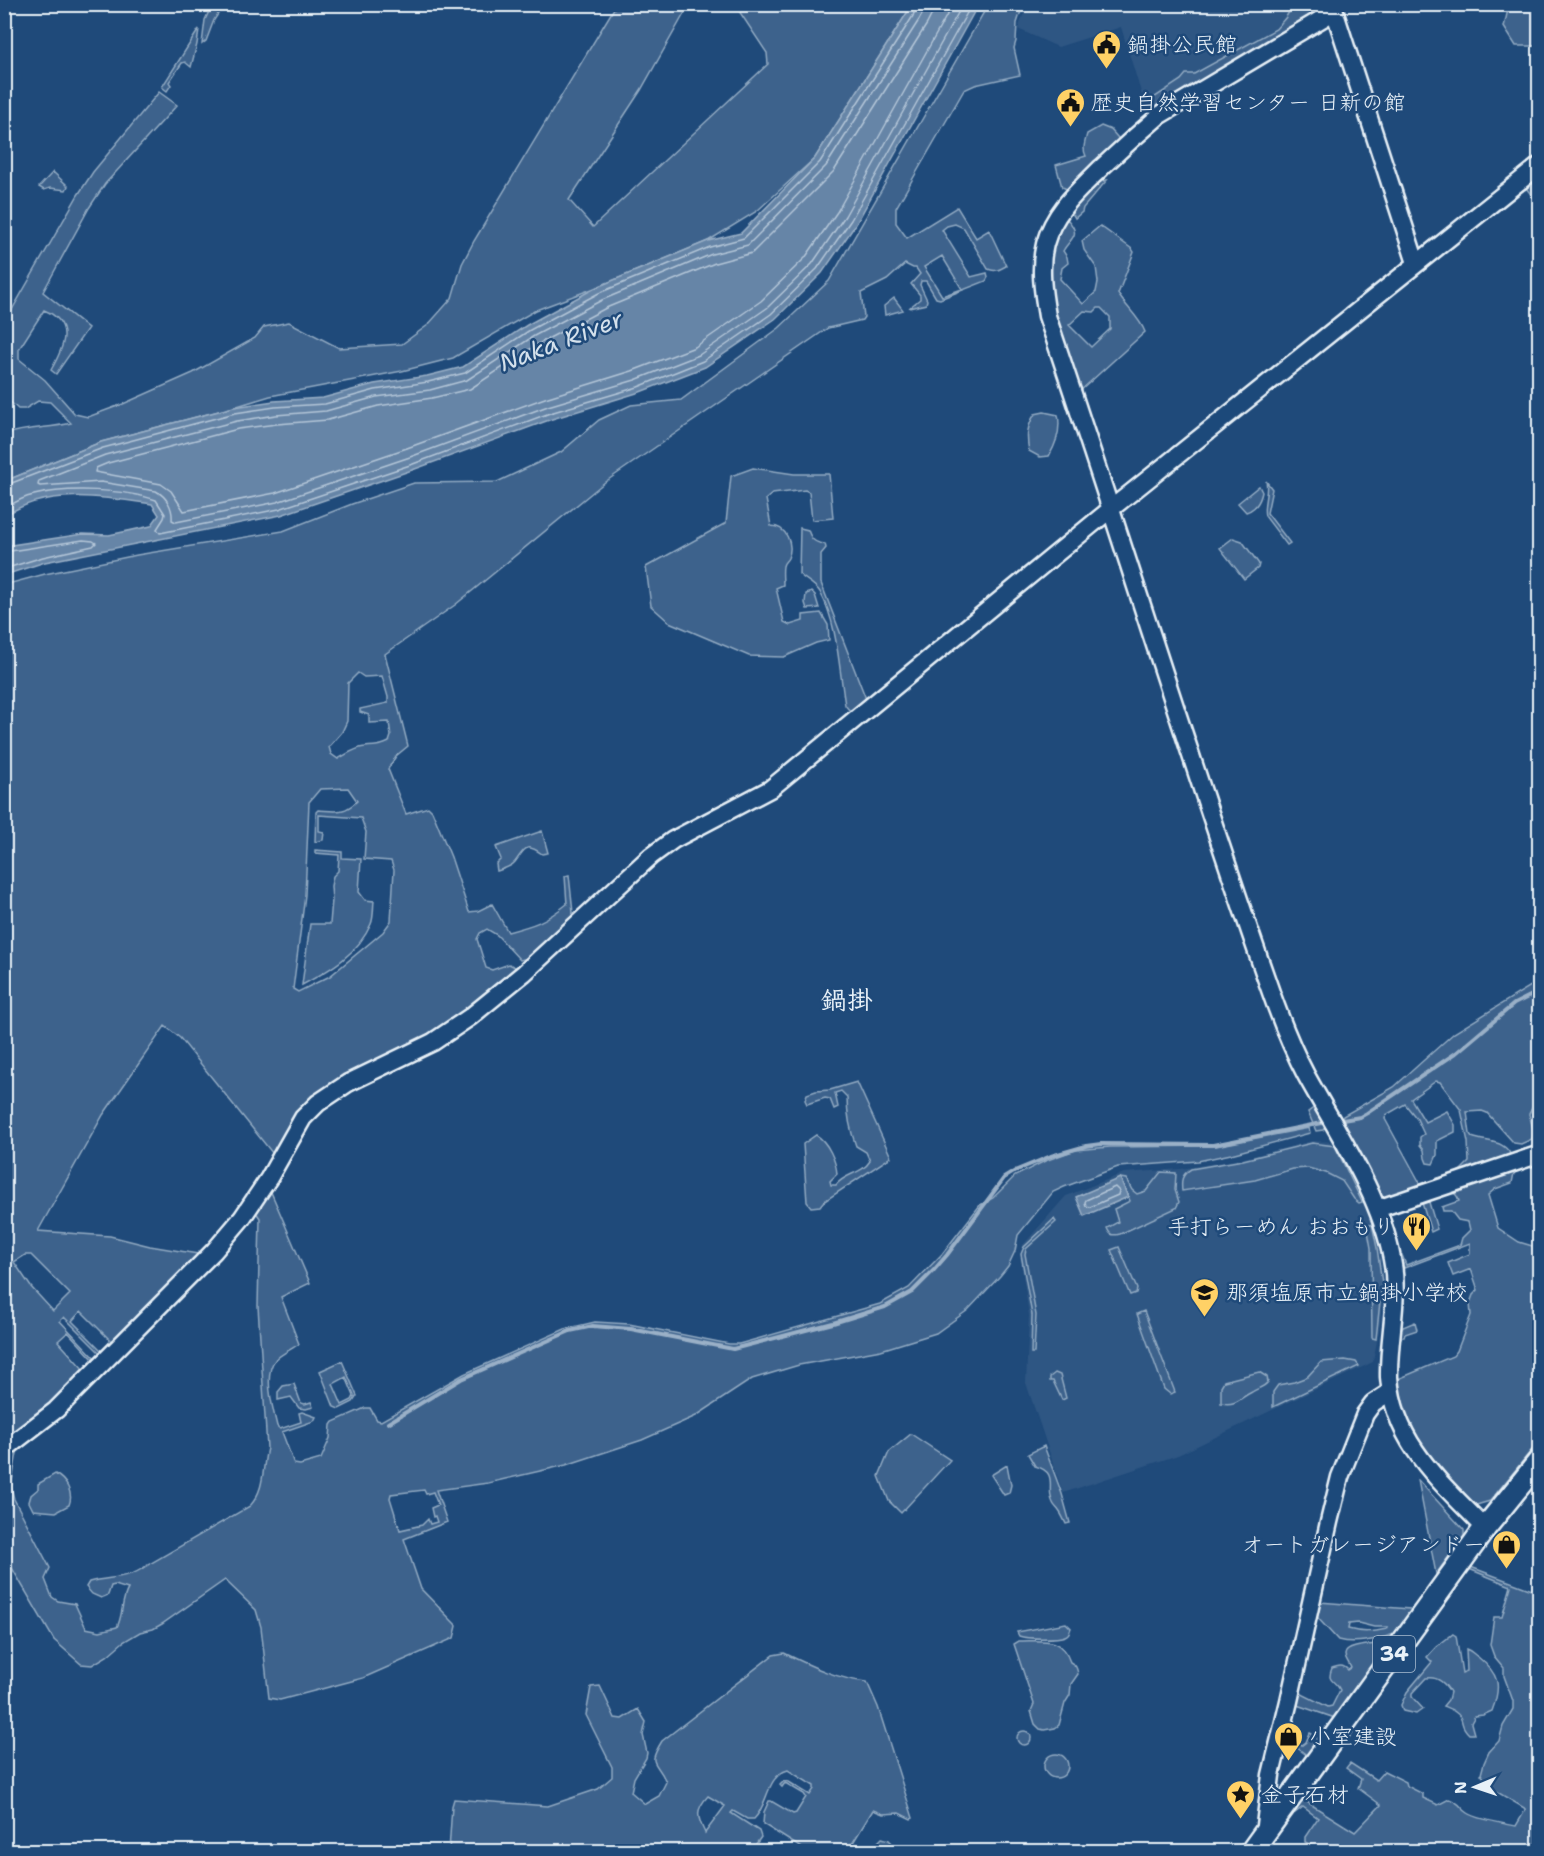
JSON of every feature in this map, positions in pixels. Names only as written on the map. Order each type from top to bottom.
[{"type":"main road","name":"34","points":[[1256,1846],[1485,1528],[1539,1460]]},
{"type":"street","points":[[1416,263],[1334,8],[1160,115],[1135,135],[1069,199],[1054,222],[1045,244],[1042,285],[1047,316],[1112,508],[1223,854],[1282,1024],[1305,1073],[1340,1133],[1377,1209],[1392,1259],[1395,1281],[1389,1358],[1390,1392],[1395,1414],[1411,1447],[1424,1465],[1485,1528]]},
{"type":"street","points":[[4,1450],[56,1410],[214,1251],[242,1218],[269,1178],[303,1118],[318,1103],[348,1083],[433,1042],[470,1017],[524,973],[651,856],[673,840],[770,789],[1112,508],[1539,165]]},
{"type":"street","points":[[1377,1209],[1539,1154]]},
{"type":"street","points":[[1256,1846],[1340,1477],[1365,1414],[1373,1403],[1390,1392]]},
{"type":"shaded area","points":[[212,5],[224,5],[214,20],[206,41],[202,44],[205,20]]},
{"type":"shaded area","points":[[616,5],[689,5],[641,90],[569,200],[593,227],[768,64],[767,53],[735,5],[912,5],[815,158],[757,211],[708,241],[536,310],[453,358],[402,371],[270,396],[101,442],[5,481],[5,435],[21,430],[71,423],[50,402],[38,401],[25,409],[18,409],[5,397],[5,322],[93,172],[159,92],[177,105],[105,184],[89,208],[43,292],[88,328],[56,374],[51,370],[60,353],[64,336],[60,322],[54,315],[44,310],[19,349],[19,359],[45,380],[75,414],[88,417],[193,373],[255,338],[264,327],[289,322],[339,348],[402,344],[428,325],[452,298],[462,264],[474,241]]},
{"type":"shaded area","points":[[988,5],[1023,5],[1017,23],[1014,48],[1020,75],[975,85],[964,90],[896,208],[896,223],[907,238],[957,207],[976,238],[989,230],[1006,266],[997,270],[988,269],[964,228],[955,224],[947,226],[942,230],[971,277],[987,273],[986,281],[940,299],[936,298],[926,281],[921,281],[920,285],[927,300],[926,304],[909,308],[920,299],[920,295],[911,284],[920,274],[916,268],[905,264],[887,280],[861,293],[864,317],[862,320],[828,328],[605,482],[455,605],[385,654],[408,746],[396,756],[388,769],[406,814],[428,807],[432,811],[451,857],[469,912],[478,911],[492,904],[508,932],[532,925],[546,919],[567,904],[565,876],[569,875],[573,913],[571,918],[528,958],[520,960],[497,935],[487,929],[480,933],[477,939],[486,968],[492,970],[509,964],[515,967],[517,972],[471,1013],[347,1080],[273,1154],[180,1038],[165,1026],[103,1115],[38,1231],[110,1236],[150,1246],[204,1255],[113,1343],[81,1311],[72,1321],[103,1352],[101,1354],[64,1317],[60,1321],[96,1359],[18,1447],[11,1487],[14,1499],[50,1568],[45,1579],[52,1597],[58,1601],[75,1604],[86,1628],[100,1631],[117,1627],[128,1589],[111,1586],[108,1595],[101,1598],[92,1594],[86,1587],[89,1582],[132,1574],[250,1506],[255,1500],[261,1486],[267,1448],[258,1306],[260,1218],[253,1208],[266,1188],[271,1192],[310,1283],[281,1297],[299,1344],[275,1360],[271,1366],[269,1383],[271,1402],[277,1426],[280,1429],[301,1422],[299,1413],[302,1412],[316,1417],[314,1421],[282,1432],[294,1464],[300,1465],[321,1459],[330,1438],[333,1422],[365,1408],[370,1408],[377,1420],[381,1421],[464,1374],[565,1329],[595,1322],[629,1324],[739,1344],[880,1304],[909,1288],[942,1254],[980,1205],[993,1198],[1015,1176],[1045,1161],[1075,1150],[1110,1147],[1216,1146],[1309,1128],[1310,1133],[1198,1161],[1118,1167],[1053,1192],[1018,1235],[1015,1251],[1000,1276],[968,1310],[936,1333],[881,1350],[799,1365],[752,1379],[696,1416],[642,1440],[566,1465],[488,1483],[436,1490],[447,1522],[404,1539],[421,1589],[457,1626],[454,1638],[363,1678],[280,1700],[269,1698],[261,1627],[256,1610],[225,1580],[162,1624],[140,1632],[92,1665],[81,1664],[54,1640],[5,1556],[4,585],[137,555],[283,531],[414,483],[497,482],[561,452],[599,420],[631,405],[681,400],[779,328],[829,281]],"holes":[[[942,256],[962,289],[942,296],[924,267]],[[358,673],[364,677],[382,676],[388,703],[360,709],[360,712],[369,715],[369,723],[389,722],[391,736],[389,742],[358,749],[338,759],[331,754],[329,747],[342,732],[347,721],[348,683]],[[348,788],[357,801],[339,811],[318,810],[316,812],[315,842],[323,840],[324,832],[319,831],[319,815],[361,818],[366,832],[364,859],[391,861],[394,870],[391,921],[383,932],[330,976],[298,992],[293,989],[305,895],[309,802],[320,789]],[[25,1255],[31,1255],[70,1294],[53,1311],[31,1287],[14,1262]],[[68,1332],[94,1360],[84,1370],[58,1341]],[[424,1490],[426,1494],[433,1492],[438,1505],[431,1508],[437,1522],[430,1524],[428,1519],[422,1525],[400,1530],[390,1498],[391,1494]]]},
{"type":"shaded area","points":[[1027,5],[1324,5],[1323,14],[1152,114],[1147,112],[1121,27],[1058,47],[1018,29]]},
{"type":"shaded area","points":[[1293,5],[1322,5],[1321,13],[1152,113],[1148,111],[1146,103],[1181,80],[1186,74],[1194,74],[1276,29]]},
{"type":"shaded area","points":[[1509,5],[1539,5],[1539,46],[1516,46],[1504,27]]},
{"type":"shaded area","points":[[199,29],[191,67],[185,62],[182,63],[169,82],[171,85],[167,91],[162,87]]},
{"type":"shaded area","points":[[1101,126],[1111,130],[1118,138],[1118,144],[1104,159],[1095,162],[1067,189],[1062,187],[1056,165],[1086,156],[1084,148],[1087,134]]},
{"type":"shaded area","points":[[53,172],[68,186],[66,190],[50,188],[44,190],[39,187]]},
{"type":"shaded area","points":[[1539,172],[1539,205],[1523,184]]},
{"type":"shaded area","points":[[1107,180],[1075,218],[1072,213],[1073,209],[1092,188]]},
{"type":"shaded area","points":[[1068,220],[1074,233],[1063,251],[1068,263],[1062,268],[1060,279],[1083,304],[1096,292],[1098,282],[1096,267],[1084,250],[1082,241],[1100,226],[1132,249],[1134,252],[1118,294],[1145,332],[1079,392],[1050,313],[1050,243],[1062,221]],"holes":[[[1101,308],[1110,317],[1110,329],[1091,347],[1069,325],[1084,311],[1094,312]]]},
{"type":"shaded area","points":[[894,298],[903,310],[885,315],[884,306]]},
{"type":"shaded area","points":[[1044,412],[1058,415],[1059,426],[1056,441],[1049,456],[1040,457],[1029,451],[1027,436],[1035,414]]},
{"type":"shaded area","points":[[753,468],[794,474],[829,474],[833,518],[812,520],[809,492],[805,490],[772,494],[766,499],[771,526],[785,532],[790,547],[790,553],[783,566],[783,585],[776,588],[784,622],[790,625],[803,621],[803,615],[821,613],[828,625],[829,640],[784,657],[749,656],[669,622],[651,606],[646,567],[726,523],[731,476]]},
{"type":"shaded area","points":[[1266,481],[1272,489],[1267,513],[1290,543],[1287,545],[1265,516]]},
{"type":"shaded area","points":[[1259,486],[1262,492],[1259,502],[1246,512],[1238,503]]},
{"type":"shaded area","points":[[800,528],[808,530],[816,542],[825,544],[826,548],[821,554],[821,583],[866,699],[854,710],[849,710],[845,705],[837,647],[826,605],[818,589],[799,574]]},
{"type":"shaded area","points":[[1233,538],[1242,541],[1259,564],[1258,568],[1244,579],[1220,548]]},
{"type":"shaded area","points":[[812,592],[819,608],[807,609],[806,594]]},
{"type":"shaded area","points":[[542,831],[548,853],[542,854],[532,848],[526,849],[513,864],[497,871],[496,864],[501,859],[496,847]]},
{"type":"shaded area","points":[[315,850],[342,852],[342,858],[361,859],[359,892],[365,900],[374,901],[373,915],[365,935],[351,953],[333,967],[302,985],[310,924],[330,924],[331,886],[333,876],[338,871],[339,855],[315,853]]},
{"type":"shaded area","points":[[1539,981],[1539,1105],[1533,1106],[1529,1114],[1534,1132],[1532,1139],[1521,1144],[1514,1143],[1487,1113],[1467,1112],[1472,1137],[1501,1145],[1512,1158],[1448,1178],[1469,1162],[1468,1142],[1461,1110],[1440,1082],[1436,1081],[1411,1099],[1425,1122],[1447,1111],[1455,1125],[1455,1132],[1437,1141],[1437,1155],[1433,1164],[1427,1163],[1424,1150],[1420,1145],[1420,1137],[1424,1134],[1417,1119],[1405,1104],[1386,1115],[1385,1119],[1420,1183],[1417,1192],[1382,1204],[1340,1125],[1343,1116],[1394,1087],[1454,1033]]},
{"type":"shaded area","points":[[857,1082],[891,1157],[820,1206],[811,1207],[807,1202],[803,1144],[816,1135],[828,1147],[837,1174],[830,1181],[831,1185],[836,1185],[844,1178],[863,1169],[870,1161],[866,1152],[856,1146],[849,1122],[847,1097],[841,1091],[835,1093],[838,1107],[834,1109],[830,1099],[825,1098],[807,1104],[805,1100],[807,1094]]},
{"type":"shaded area","points":[[1315,1107],[1327,1123],[1323,1130],[1316,1131],[1308,1112]]},
{"type":"shaded area","name":"那須塩原市立鍋掛小学校","points":[[1312,1141],[1335,1142],[1372,1217],[1380,1247],[1383,1284],[1381,1320],[1373,1362],[1178,1455],[1063,1493],[1026,1383],[1029,1315],[1020,1256],[1023,1245],[1066,1196],[1124,1173],[1181,1169],[1241,1159]]},
{"type":"shaded area","points":[[1312,1143],[1335,1146],[1362,1202],[1359,1203],[1354,1199],[1342,1181],[1308,1168],[1293,1169],[1255,1180],[1182,1191],[1182,1178],[1191,1169],[1243,1160]]},
{"type":"shaded area","points":[[1511,1170],[1514,1173],[1512,1183],[1495,1189],[1488,1195],[1498,1228],[1519,1242],[1539,1248],[1539,1441],[1490,1501],[1473,1506],[1426,1459],[1407,1420],[1396,1380],[1453,1356],[1457,1351],[1471,1315],[1470,1303],[1478,1290],[1471,1269],[1453,1276],[1448,1263],[1470,1254],[1470,1243],[1404,1268],[1400,1256],[1402,1255],[1406,1265],[1460,1245],[1462,1238],[1470,1230],[1468,1222],[1458,1220],[1451,1211],[1443,1211],[1442,1207],[1459,1201],[1455,1194],[1448,1192]]},
{"type":"shaded area","points":[[1161,1172],[1176,1173],[1175,1190],[1179,1202],[1176,1208],[1120,1234],[1110,1234],[1107,1228],[1118,1222],[1114,1209],[1130,1201],[1120,1178],[1126,1179],[1137,1194],[1146,1191]]},
{"type":"shaded area","points":[[1428,1199],[1437,1229],[1431,1232],[1422,1203],[1386,1214]]},
{"type":"shaded area","points":[[1054,1219],[1056,1222],[1026,1249],[1025,1254],[1036,1315],[1034,1353],[1031,1353],[1032,1315],[1021,1254],[1024,1247]]},
{"type":"shaded area","points":[[1372,1224],[1382,1283],[1376,1339],[1372,1338],[1371,1248],[1367,1226]]},
{"type":"shaded area","points":[[1119,1247],[1137,1289],[1136,1293],[1130,1295],[1111,1250]]},
{"type":"shaded area","points":[[1144,1311],[1175,1392],[1170,1394],[1164,1389],[1137,1314]]},
{"type":"shaded area","points":[[1415,1322],[1417,1330],[1398,1338],[1403,1327]]},
{"type":"shaded area","points":[[1345,1360],[1356,1362],[1359,1366],[1273,1407],[1273,1392],[1278,1385],[1307,1377],[1321,1362]]},
{"type":"shaded area","points":[[342,1361],[357,1396],[353,1402],[339,1409],[334,1407],[320,1371]],"holes":[[[346,1377],[354,1396],[352,1400],[342,1405],[333,1384]]]},
{"type":"shaded area","points":[[1259,1372],[1267,1377],[1268,1382],[1264,1386],[1235,1402],[1221,1403],[1221,1386],[1224,1381]]},
{"type":"shaded area","points":[[1055,1373],[1060,1375],[1066,1398],[1062,1400],[1053,1381],[1050,1381],[1050,1377]]},
{"type":"shaded area","points":[[294,1384],[301,1403],[311,1402],[313,1407],[299,1408],[291,1397],[278,1400],[278,1392],[283,1386]]},
{"type":"shaded area","points":[[911,1434],[950,1460],[901,1513],[889,1501],[879,1476],[889,1452]]},
{"type":"shaded area","points":[[1044,1446],[1070,1523],[1066,1524],[1053,1504],[1050,1477],[1043,1469],[1035,1466],[1028,1454]]},
{"type":"shaded area","points":[[1007,1465],[1011,1485],[1009,1493],[1004,1495],[991,1475]]},
{"type":"shaded area","points":[[55,1474],[68,1487],[69,1505],[56,1512],[33,1510],[29,1502],[31,1495],[38,1489],[38,1484]]},
{"type":"shaded area","points":[[1418,1480],[1464,1530],[1464,1536],[1436,1574]]},
{"type":"shaded area","points":[[1468,1566],[1532,1590],[1539,1576],[1539,1851],[1322,1851],[1305,1842],[1305,1837],[1318,1818],[1303,1807],[1295,1813],[1287,1814],[1299,1797],[1355,1832],[1381,1805],[1358,1788],[1361,1779],[1346,1768],[1350,1763],[1376,1780],[1384,1771],[1406,1782],[1407,1786],[1423,1794],[1423,1798],[1438,1805],[1449,1799],[1472,1815],[1516,1826],[1526,1809],[1492,1789],[1481,1774],[1489,1752],[1499,1741],[1503,1726],[1513,1709],[1504,1668],[1494,1656],[1490,1645],[1494,1617],[1502,1617],[1511,1586],[1469,1569],[1448,1596]]},
{"type":"shaded area","points":[[1319,1602],[1412,1611],[1395,1634],[1359,1642],[1338,1640],[1316,1616]],"holes":[[[1358,1623],[1374,1627],[1388,1627],[1368,1632],[1348,1629],[1349,1624]]]},
{"type":"shaded area","points":[[1066,1623],[1071,1628],[1068,1634],[1061,1637],[1029,1638],[1019,1636],[1017,1632]]},
{"type":"shaded area","points":[[1453,1634],[1456,1636],[1462,1673],[1467,1671],[1466,1649],[1485,1663],[1497,1681],[1497,1694],[1492,1711],[1475,1716],[1471,1723],[1474,1734],[1466,1731],[1457,1713],[1443,1706],[1450,1692],[1437,1679],[1426,1678],[1412,1693],[1412,1697],[1423,1709],[1416,1714],[1403,1711],[1401,1705],[1407,1692],[1432,1662],[1427,1657]]},
{"type":"shaded area","points":[[1019,1641],[1043,1641],[1056,1644],[1062,1648],[1070,1662],[1077,1668],[1078,1674],[1071,1684],[1070,1695],[1065,1703],[1059,1725],[1055,1728],[1044,1730],[1035,1724],[1031,1711],[1034,1704],[1014,1644]]},
{"type":"shaded area","points":[[1389,1643],[1335,1718],[1294,1704],[1300,1688],[1302,1694],[1328,1707],[1332,1706],[1340,1690],[1331,1679],[1330,1673],[1332,1668],[1338,1666],[1348,1670],[1351,1668],[1345,1655],[1346,1651],[1362,1646]]},
{"type":"shaded area","points":[[784,1653],[835,1675],[867,1682],[878,1707],[913,1818],[899,1813],[883,1814],[873,1810],[849,1849],[851,1851],[806,1851],[763,1824],[764,1812],[769,1801],[793,1814],[806,1797],[785,1783],[782,1787],[780,1785],[784,1781],[810,1795],[814,1789],[814,1786],[788,1770],[775,1778],[754,1819],[747,1819],[733,1811],[731,1813],[759,1831],[761,1837],[751,1851],[449,1851],[454,1799],[548,1806],[598,1789],[612,1777],[612,1767],[586,1715],[591,1687],[600,1686],[615,1718],[622,1719],[638,1709],[646,1722],[643,1735],[646,1758],[634,1778],[631,1792],[645,1804],[659,1796],[666,1782],[654,1759],[662,1741],[773,1655]],"holes":[[[708,1796],[725,1806],[705,1833],[700,1822],[701,1805]]]},
{"type":"shaded area","points":[[1021,1731],[1027,1731],[1031,1738],[1027,1745],[1021,1745],[1017,1741],[1017,1735]]},
{"type":"shaded area","points":[[1310,1733],[1317,1744],[1308,1756],[1288,1741],[1290,1739],[1302,1745]]},
{"type":"shaded area","points":[[1056,1754],[1065,1757],[1068,1766],[1065,1775],[1056,1778],[1047,1775],[1044,1766],[1047,1757]]},
{"type":"shaded area","points":[[882,1838],[892,1843],[891,1848],[887,1851],[875,1849],[875,1845]]},
{"type":"water","name":"Naka River","points":[[912,5],[978,5],[856,224],[822,273],[775,319],[705,367],[640,392],[552,419],[281,515],[45,562],[5,575],[5,546],[83,534],[109,535],[151,526],[159,515],[152,504],[76,496],[39,501],[5,516],[5,481],[101,442],[234,407],[274,401],[323,398],[374,384],[427,376],[463,367],[527,325],[597,287],[708,241],[741,233],[815,158]]},
{"type":"water","points":[[1120,1178],[1128,1197],[1084,1216],[1076,1197]]},
{"type":"waterway","points":[[1337,1121],[1360,1117],[1367,1113],[1456,1053],[1514,1004],[1540,991]]},
{"type":"waterway","points":[[388,1423],[461,1379],[570,1331],[593,1326],[631,1329],[733,1349],[885,1307],[912,1292],[934,1270],[1004,1178],[1051,1156],[1101,1144],[1213,1145],[1327,1122]]},
{"type":"place","name":"鍋掛公民館","points":[[1106,70]]},
{"type":"place","name":"歴史自然学習センター 日新の館","points":[[1070,128]]},
{"type":"place","name":"手打らーめん おおもり","points":[[1416,1252]]},
{"type":"place","name":"那須塩原市立鍋掛小学校","points":[[1205,1318]]},
{"type":"place","name":"オートガレージアンドー","points":[[1506,1570]]},
{"type":"place","name":"小室建設","points":[[1288,1762]]},
{"type":"place","name":"金子石材","points":[[1240,1820]]},
{"type":"district","name":"鍋掛","points":[[847,1000]]}]
